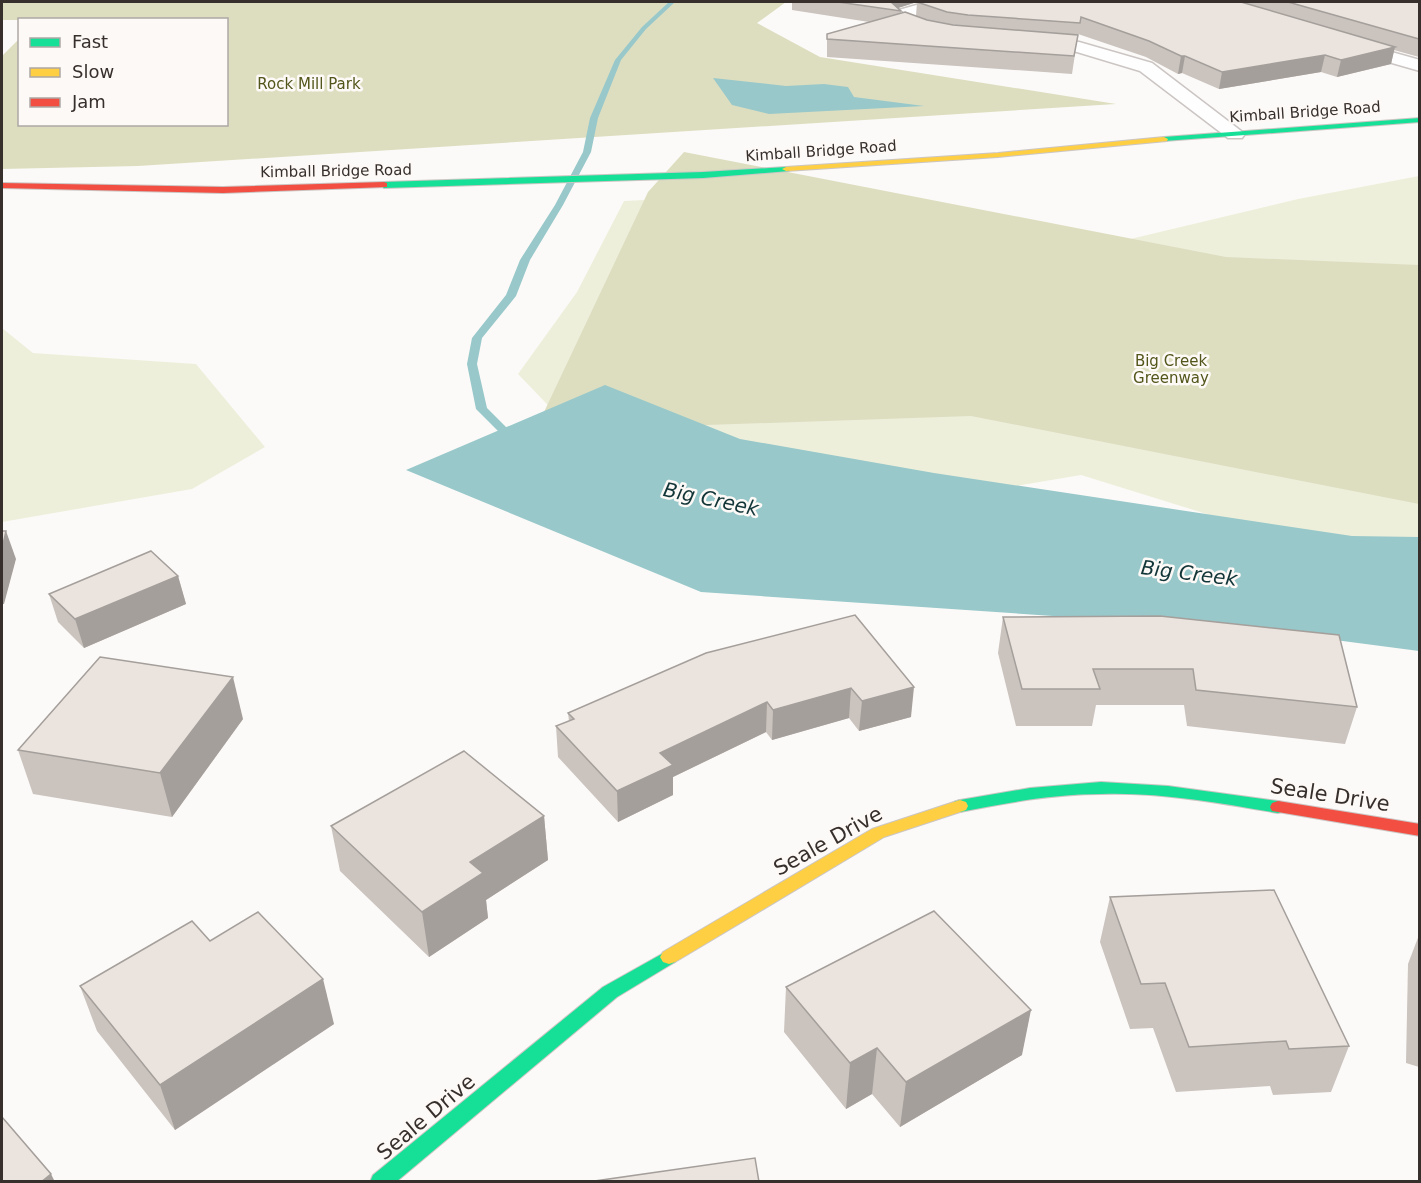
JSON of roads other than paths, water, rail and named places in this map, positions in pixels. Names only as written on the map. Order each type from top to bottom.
[{"type":"street","points":[[942,2],[905,13],[900,18],[920,29],[945,34]]},
{"type":"street","points":[[1331,39],[1419,66]]},
{"type":"street","points":[[1011,40],[1079,47],[1146,68],[1235,134]]},
{"type":"street","name":"Kimball Bridge Road","points":[[2,186],[224,190],[703,175],[845,167],[1419,120]]},
{"type":"street","name":"Kimball Bridge Road","points":[[37,201],[132,199],[224,190]]},
{"type":"street","name":"Seale Drive","points":[[381,1182],[610,992],[878,833],[951,807],[1025,793],[1102,788],[1182,792],[1419,830]]},
{"type":"water","points":[[713,78],[786,86],[824,84],[848,87],[854,97],[924,106],[769,114],[732,105]]},
{"type":"water","points":[[605,385],[740,439],[934,473],[1352,536],[1419,537],[1419,651],[1259,630],[701,592],[406,470]]},
{"type":"waterway","name":"Big Creek","points":[[513,440],[482,409],[472,364],[477,338],[511,296],[525,260],[559,205],[587,152],[594,118],[618,60],[644,28],[672,2]]},
{"type":"park label","name":"Rock Mill Park","points":[[309,84]]},
{"type":"park label","name":"Big Creek Greenway","points":[[1171,370]]}]
